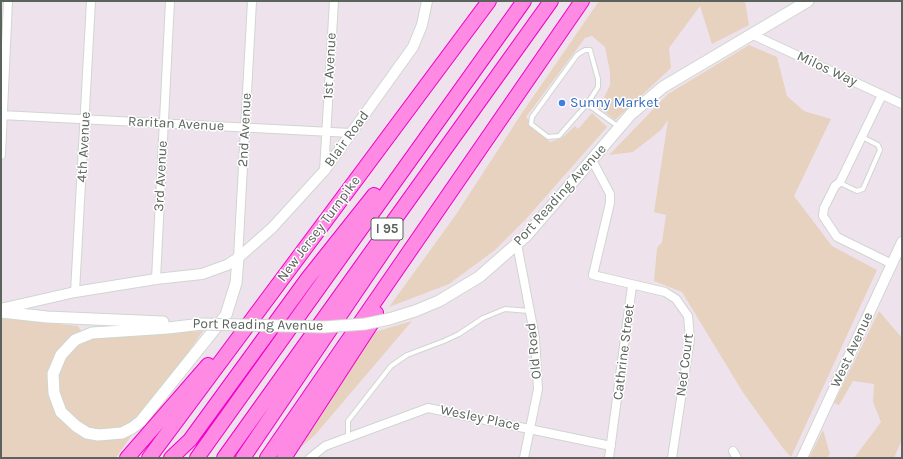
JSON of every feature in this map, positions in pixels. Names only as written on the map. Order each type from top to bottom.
[{"type":"highway","name":"New Jersey Turnpike","points":[[149,458],[489,1]]},
{"type":"highway","name":"I 95","points":[[197,458],[524,1]]},
{"type":"highway","name":"I 95","points":[[224,458],[551,1]]},
{"type":"highway","name":"I 95","points":[[267,458],[582,1]]},
{"type":"highway","points":[[243,458],[362,283],[510,58]]},
{"type":"highway","points":[[171,458],[180,451],[198,430],[339,237],[432,129]]},
{"type":"highway","points":[[127,458],[283,278]]},
{"type":"highway","points":[[284,458],[375,318],[382,290]]},
{"type":"main road","name":"Port Reading Avenue","points":[[1,312],[47,317],[202,324],[324,327],[365,324],[389,319],[415,311],[459,290],[479,277],[527,235],[631,114],[663,87],[808,1]]},
{"type":"main road","points":[[202,324],[168,328],[92,333],[75,340],[61,355],[53,374],[54,393],[61,412],[76,426],[87,433],[98,435],[122,433],[141,421],[226,315],[236,283],[238,258]]},
{"type":"street","points":[[1,155],[8,1]]},
{"type":"street","name":"4th Avenue","points":[[75,292],[91,1]]},
{"type":"street","name":"3rd Avenue","points":[[156,279],[170,1]]},
{"type":"street","name":"2nd Avenue","points":[[238,258],[252,1]]},
{"type":"street","name":"1st Avenue","points":[[324,171],[334,1]]},
{"type":"street","name":"Blair Road","points":[[238,258],[272,228],[324,171],[413,47],[422,25],[427,1]]},
{"type":"street","name":"Milos Way","points":[[751,34],[902,104]]},
{"type":"street","points":[[882,95],[840,182],[832,191],[824,208],[823,216],[837,237],[892,264]]},
{"type":"street","name":"Raritan Avenue","points":[[2,115],[351,133]]},
{"type":"street","name":"Cathrine Street","points":[[592,160],[610,194],[610,203],[593,275],[632,286],[611,446],[608,458]]},
{"type":"street","name":"West Avenue","points":[[802,458],[902,242]]},
{"type":"street","name":"Old Road","points":[[517,244],[535,338],[538,389],[524,458]]},
{"type":"street","points":[[1,309],[75,292],[156,279],[202,274],[227,265],[238,258]]},
{"type":"street","name":"Ned Court","points":[[632,286],[665,292],[676,299],[688,316],[690,339],[672,458]]},
{"type":"street","name":"Wesley Place","points":[[310,458],[325,446],[428,408],[611,446]]},
{"type":"lane","points":[[585,50],[590,50],[598,79],[598,87],[587,104],[559,136],[548,137],[531,124],[532,117],[577,55],[585,50]]},
{"type":"lane","points":[[587,104],[620,128]]},
{"type":"lane","points":[[840,182],[856,191],[863,189],[880,150],[878,145],[862,137]]},
{"type":"lane","points":[[348,437],[348,421],[391,366],[407,355],[459,334],[484,318],[505,309],[530,311]]},
{"type":"shaded area","points":[[599,1],[745,1],[749,25],[712,44],[700,6],[669,48],[671,68],[615,120],[593,103],[603,100],[610,85],[610,72],[605,47],[592,36],[585,38],[526,117],[550,142],[562,138],[575,126],[578,129],[592,113],[607,127],[526,219],[495,250],[449,284],[389,307],[455,216],[522,113]]},
{"type":"shaded area","points":[[749,45],[777,57],[787,96],[804,111],[831,119],[794,196],[832,246],[877,270],[791,457],[782,447],[742,391],[682,292],[654,281],[657,248],[662,242],[666,215],[654,212],[668,120],[661,130],[633,152],[609,155],[668,94]]},
{"type":"shaded area","points":[[879,311],[902,338],[902,440],[894,458],[854,458],[881,422],[873,402],[874,384],[853,381],[839,405],[834,403]]},
{"type":"shaded area","points":[[1,318],[78,326],[86,338],[203,331],[116,458],[1,458]]},
{"type":"shaded area","points":[[412,321],[315,435],[301,447],[368,334]]},
{"type":"shaded area","points":[[823,430],[830,454],[827,458],[809,458]]},
{"type":"railway","points":[[899,458],[902,453]]},
{"type":"place","name":"Sunny Market","points":[[562,103]]}]
